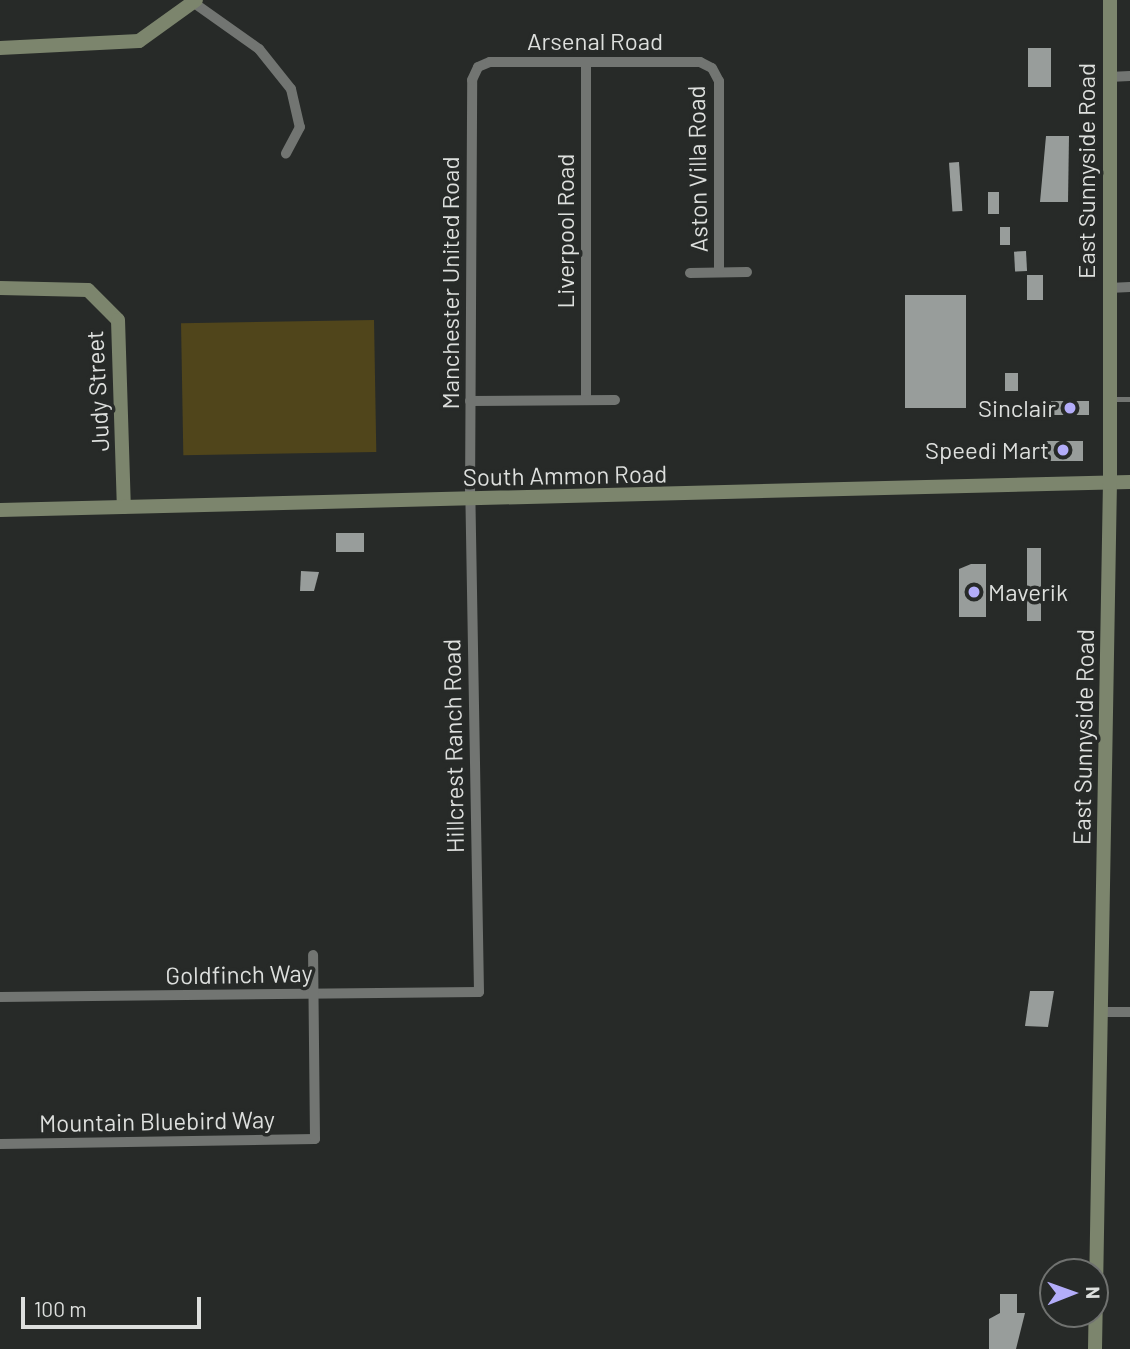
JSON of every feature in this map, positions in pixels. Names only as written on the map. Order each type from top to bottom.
[{"type":"street","name":"East Sunnyside Road","points":[[1096,1349],[1110,483],[1110,0]]},
{"type":"street","points":[[0,48],[139,41],[195,2],[259,49],[291,89],[300,127],[285,153]]},
{"type":"street","name":"Arsenal Road","points":[[478,67],[490,62],[700,62],[712,68]]},
{"type":"street","name":"Liverpool Road","points":[[586,62],[586,400]]},
{"type":"street","name":"Manchester United Road","points":[[470,500],[472,80],[478,67]]},
{"type":"street","name":"Aston Villa Road","points":[[712,68],[719,81],[719,272]]},
{"type":"street","points":[[1109,77],[1130,76]]},
{"type":"street","points":[[690,272],[747,272]]},
{"type":"street","points":[[1109,288],[1130,287]]},
{"type":"street","name":"Judy Street","points":[[0,288],[88,290],[105,301],[118,320],[124,507]]},
{"type":"street","points":[[470,401],[615,400]]},
{"type":"street","name":"South Ammon Road","points":[[0,510],[1130,482]]},
{"type":"street","name":"Hillcrest Ranch Road","points":[[470,500],[479,992]]},
{"type":"street","points":[[313,955],[313,994]]},
{"type":"street","name":"Goldfinch Way","points":[[0,997],[479,992]]},
{"type":"street","name":"Mountain Bluebird Way","points":[[0,1144],[315,1139],[313,994]]},
{"type":"street","points":[[1101,1012],[1130,1012]]},
{"type":"lane","points":[[1110,399],[1130,399]]},
{"type":"shaded area","points":[[374,320],[376,452],[183,455],[181,323]]},
{"type":"building","points":[[1028,48],[1051,48],[1051,87],[1028,87]]},
{"type":"building","points":[[1046,136],[1069,136],[1068,202],[1040,202]]},
{"type":"building","points":[[959,162],[962,211],[952,212],[949,163]]},
{"type":"building","points":[[988,192],[999,192],[999,214],[988,214]]},
{"type":"building","points":[[1000,227],[1010,227],[1010,245],[1000,245]]},
{"type":"building","points":[[1026,251],[1027,271],[1015,272],[1014,252]]},
{"type":"building","points":[[1027,275],[1043,275],[1043,300],[1027,300]]},
{"type":"building","points":[[905,295],[966,295],[966,408],[905,408]]},
{"type":"building","points":[[1005,373],[1018,373],[1018,391],[1005,391]]},
{"type":"building","points":[[1051,401],[1089,401],[1089,415],[1051,415]]},
{"type":"building","points":[[1042,441],[1083,441],[1083,461],[1042,461]]},
{"type":"building","points":[[336,533],[364,533],[364,552],[336,552]]},
{"type":"building","points":[[1027,548],[1041,548],[1041,621],[1027,621]]},
{"type":"building","points":[[971,564],[986,564],[986,617],[959,617],[959,569]]},
{"type":"building","points":[[301,571],[319,572],[314,591],[300,591]]},
{"type":"building","points":[[1030,991],[1054,991],[1048,1027],[1025,1026]]},
{"type":"building","points":[[1000,1294],[1017,1294],[1017,1313],[1025,1313],[1016,1349],[989,1349],[989,1319],[1000,1313]]},
{"type":"place","name":"Sinclair","points":[[1070,408]]},
{"type":"place","name":"Speedi Mart","points":[[1063,450]]},
{"type":"place","name":"Maverik","points":[[974,592]]}]
